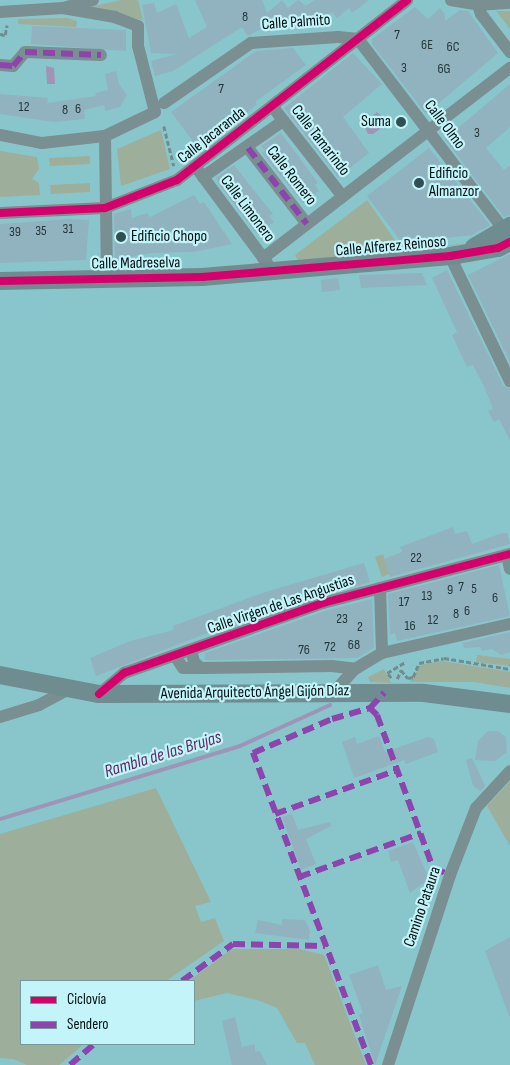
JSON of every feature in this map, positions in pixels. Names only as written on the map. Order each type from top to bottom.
[{"type":"main road","name":"Calle Alferez Reinoso","points":[[268,264],[450,256],[508,233]]},
{"type":"main road","name":"Calle Madreselva","points":[[0,281],[107,278],[268,264]]},
{"type":"main road","name":"Avenida Arquitecto Ángel Gijón Díaz","points":[[0,675],[67,690],[99,694],[424,693],[510,704]]},
{"type":"street","points":[[0,12],[63,8],[93,0]]},
{"type":"street","name":"Calle Jacaranda","points":[[0,213],[105,208],[177,180],[407,0]]},
{"type":"street","points":[[451,0],[478,5],[510,3]]},
{"type":"street","points":[[478,5],[481,14],[510,52]]},
{"type":"street","points":[[0,135],[42,143],[106,136],[155,112],[138,46],[138,26],[115,17],[63,8]]},
{"type":"street","name":"Calle Palmito","points":[[164,103],[251,43],[338,36],[358,39]]},
{"type":"street","name":"Calle Olmo","points":[[358,39],[508,233]]},
{"type":"street","points":[[0,65],[13,66],[25,52],[101,55]]},
{"type":"street","points":[[268,264],[307,224],[510,68]]},
{"type":"street","name":"Calle Tamarindo","points":[[272,106],[343,197]]},
{"type":"street","name":"Calle Jacaranda","points":[[203,177],[248,148],[283,121]]},
{"type":"street","points":[[106,136],[105,208],[107,278]]},
{"type":"street","name":"Calle Romero","points":[[248,148],[307,224]]},
{"type":"street","name":"Calle Limonero","points":[[195,166],[268,264]]},
{"type":"street","points":[[450,256],[510,381]]},
{"type":"street","points":[[508,555],[510,569]]},
{"type":"street","name":"Calle Virgen de Las Angustias","points":[[99,694],[124,673],[322,603],[508,555]]},
{"type":"street","points":[[380,588],[382,653]]},
{"type":"street","points":[[334,692],[355,669],[382,653],[510,624]]},
{"type":"street","points":[[191,650],[194,662],[201,668]]},
{"type":"street","points":[[175,656],[183,668],[332,666],[355,669]]},
{"type":"street","points":[[137,695],[130,684],[132,674],[138,668]]},
{"type":"street","points":[[0,717],[39,705],[67,690]]},
{"type":"street","name":"Camino Pataura","points":[[388,1065],[450,876],[476,808],[510,771]]},
{"type":"path","points":[[0,34],[5,34],[6,25]]},
{"type":"path","points":[[164,126],[174,166]]},
{"type":"path","points":[[413,658],[388,673],[393,680],[396,680],[401,670],[408,678],[413,677],[419,663],[444,658],[510,669]]},
{"type":"green space","points":[[121,0],[138,0],[143,20],[85,8]]},
{"type":"green space","points":[[496,11],[510,11],[510,29]]},
{"type":"green space","points":[[68,18],[77,21],[76,27],[18,24],[18,19]]},
{"type":"green space","points":[[161,130],[170,169],[121,186],[117,149]]},
{"type":"green space","points":[[0,151],[37,157],[39,169],[32,179],[39,183],[40,195],[0,197]]},
{"type":"green space","points":[[90,156],[90,164],[50,166],[49,158]]},
{"type":"green space","points":[[90,183],[90,192],[51,194],[50,185]]},
{"type":"green space","points":[[367,200],[401,249],[476,243],[299,262],[295,255]]},
{"type":"green space","points":[[383,554],[389,574],[382,577],[375,557]]},
{"type":"green space","points":[[477,655],[510,659],[510,666],[476,662]]},
{"type":"green space","points":[[442,661],[510,672],[510,688],[474,682],[410,682],[421,665]]},
{"type":"green space","points":[[384,669],[391,683],[370,682],[368,677]]},
{"type":"green space","points":[[510,781],[510,846],[487,806]]},
{"type":"green space","points":[[156,788],[211,902],[195,906],[201,922],[215,918],[224,941],[167,980],[20,980],[20,1045],[83,1045],[59,1065],[27,1065],[13,1059],[0,1058],[0,834]]},
{"type":"green space","points":[[232,949],[299,949],[324,955],[366,1065],[315,1065],[305,1043],[297,1043],[277,1008],[257,1000],[227,993],[195,1001],[195,980],[190,980]]},
{"type":"shaded area","points":[[46,66],[54,68],[55,84],[47,84]]},
{"type":"shaded area","points":[[377,112],[388,123],[373,134],[368,134],[363,123]]},
{"type":"building","points":[[195,0],[262,0],[267,13],[282,0],[288,8],[298,0],[306,6],[314,0],[369,0],[352,13],[349,8],[337,18],[332,12],[320,22],[313,15],[301,24],[295,17],[283,26],[276,18],[269,24],[270,33],[264,27],[248,36],[242,27],[173,71],[155,76],[151,61],[177,54],[151,53],[142,5],[154,3],[157,13],[176,4],[189,38],[207,27]]},
{"type":"building","points":[[415,7],[428,19],[440,8],[445,14],[445,21],[460,10],[468,11],[498,53],[426,114],[372,44],[372,39]]},
{"type":"building","points":[[32,26],[126,30],[126,51],[31,44]]},
{"type":"building","points":[[293,48],[306,65],[255,102],[257,104],[242,116],[238,111],[228,118],[219,125],[224,131],[198,148],[171,112],[256,51]]},
{"type":"building","points":[[353,53],[382,84],[343,117],[369,153],[338,177],[284,108]]},
{"type":"building","points":[[116,71],[119,84],[127,95],[120,107],[105,111],[104,105],[84,110],[85,119],[53,122],[0,114],[0,94],[48,98],[47,103],[96,96],[95,93],[108,90],[105,74]]},
{"type":"building","points":[[510,84],[510,127],[486,148],[504,170],[510,165],[510,215],[504,217],[445,139]]},
{"type":"building","points":[[281,133],[318,183],[315,185],[319,191],[303,203],[262,153],[265,151],[261,146]]},
{"type":"building","name":"Edificio Almanzor","points":[[429,148],[490,225],[472,235],[402,243],[367,196]]},
{"type":"building","points":[[234,165],[273,214],[269,216],[274,222],[257,234],[216,178]]},
{"type":"building","points":[[194,195],[200,204],[204,202],[232,244],[193,252],[151,253],[133,256],[133,263],[115,264],[114,214],[131,209],[132,218],[147,213],[150,217]]},
{"type":"building","points":[[70,219],[89,220],[86,260],[0,263],[0,224]]},
{"type":"building","points":[[510,254],[510,362],[468,275]]},
{"type":"building","points":[[447,270],[503,385],[510,389],[510,441],[499,419],[494,422],[488,411],[493,409],[484,386],[473,365],[467,367],[452,335],[457,332],[432,278]]},
{"type":"building","points":[[422,273],[427,285],[361,288],[359,275]]},
{"type":"building","points":[[338,278],[340,290],[322,292],[321,280]]},
{"type":"building","points":[[453,527],[455,534],[467,531],[472,544],[507,533],[510,544],[390,577],[384,559],[402,552],[400,547]]},
{"type":"building","points":[[364,563],[370,582],[205,634],[96,676],[90,658],[130,641],[174,630],[173,626],[265,592]]},
{"type":"building","points":[[499,565],[510,616],[397,641],[395,633],[390,635],[388,594]]},
{"type":"building","points":[[372,599],[374,648],[357,658],[205,660],[205,653],[325,611]]},
{"type":"building","points":[[510,632],[510,652],[501,655],[492,649],[482,651],[480,647],[464,648],[463,643]]},
{"type":"building","points":[[488,731],[498,731],[506,737],[507,752],[495,761],[475,760],[478,741]]},
{"type":"building","points":[[379,736],[385,752],[428,737],[434,739],[438,752],[406,764],[404,760],[354,778],[342,742],[355,737],[357,744]]},
{"type":"building","points":[[472,758],[485,786],[481,791],[473,786],[466,760]]},
{"type":"building","points":[[292,814],[298,830],[330,822],[331,826],[306,839],[316,864],[301,870],[282,817]]},
{"type":"building","points":[[413,842],[429,879],[410,893],[398,860],[391,862],[388,851]]},
{"type":"building","points":[[282,919],[305,920],[310,931],[309,940],[255,933],[258,920],[282,925]]},
{"type":"building","points":[[510,937],[510,1016],[509,1016],[485,951]]},
{"type":"building","points":[[378,965],[386,990],[402,986],[375,1065],[359,1015],[363,1013],[349,975]]},
{"type":"building","points":[[235,1017],[242,1047],[255,1044],[255,1052],[260,1051],[267,1065],[232,1065],[222,1021]]},
{"type":"waterway","name":"Rambla de las Brujas","points":[[0,819],[240,746],[330,705]]},
{"type":"marked path","points":[[0,65],[13,66],[25,52],[101,55]]},
{"type":"marked path","points":[[248,148],[307,224]]},
{"type":"marked path","points":[[371,1065],[253,753],[332,719],[370,708],[384,693]]},
{"type":"marked path","points":[[370,708],[377,715],[433,868],[450,875]]},
{"type":"marked path","points":[[275,814],[397,770]]},
{"type":"marked path","points":[[299,877],[421,833]]},
{"type":"marked path","points":[[183,980],[233,944],[325,946]]},
{"type":"marked path","points":[[70,1065],[93,1045]]},
{"type":"cycle path","points":[[0,213],[105,208],[177,180],[407,0]]},
{"type":"cycle path","points":[[0,281],[202,277],[450,256],[498,248],[510,242]]},
{"type":"cycle path","points":[[99,694],[124,673],[323,603],[510,554]]},
{"type":"place","name":"Suma","points":[[401,122]]},
{"type":"place","name":"Edificio Almanzor","points":[[419,183]]},
{"type":"place","name":"Edificio Chopo","points":[[121,237]]}]
